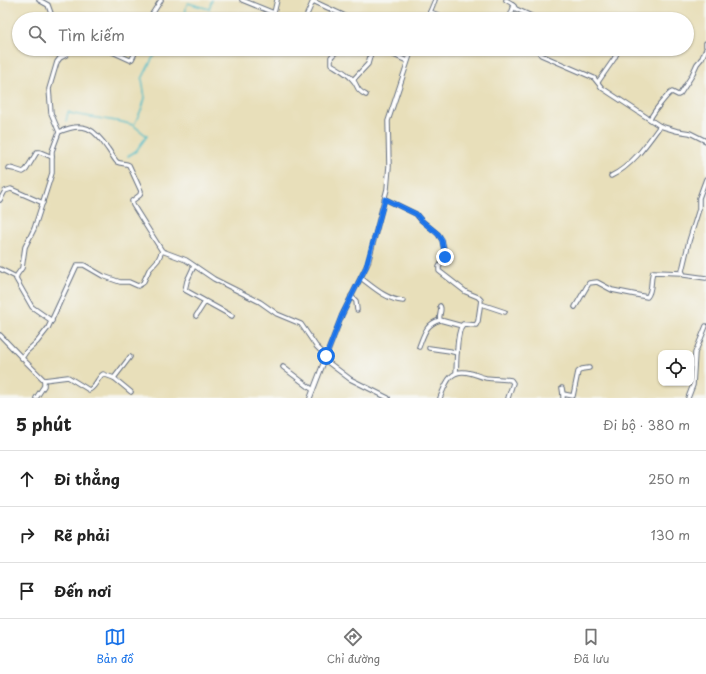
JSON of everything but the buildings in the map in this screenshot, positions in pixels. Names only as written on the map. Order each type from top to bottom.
[{"type":"street","points":[[39,0],[48,5],[51,12]]},
{"type":"street","points":[[153,12],[161,0]]},
{"type":"street","points":[[242,0],[272,12]]},
{"type":"street","points":[[274,12],[278,0]]},
{"type":"street","points":[[430,12],[434,0]]},
{"type":"street","points":[[506,0],[522,12]]},
{"type":"street","points":[[308,12],[313,1],[337,12]]},
{"type":"street","points":[[512,12],[514,6]]},
{"type":"street","points":[[650,119],[658,106],[669,93],[672,92],[678,95],[680,94],[702,58],[706,46]]},
{"type":"street","points":[[52,321],[32,307],[17,284],[16,277],[22,268],[25,247],[34,229],[52,173],[52,151],[59,132],[51,113],[49,89],[57,62],[64,56]]},
{"type":"street","points":[[121,56],[130,60],[134,56]]},
{"type":"street","points":[[332,56],[331,64],[345,72],[354,80],[358,89],[366,94]]},
{"type":"street","points":[[354,80],[368,64],[370,56]]},
{"type":"street","points":[[396,56],[407,61]]},
{"type":"street","points":[[310,398],[342,315],[368,263],[385,199],[389,166],[388,121],[409,56]]},
{"type":"street","points":[[543,56],[596,79],[602,88],[660,126],[677,132],[690,133],[706,141]]},
{"type":"street","points":[[598,82],[615,56]]},
{"type":"street","points":[[611,176],[629,164],[649,142],[660,126]]},
{"type":"street","points":[[59,132],[70,128],[87,127],[101,139],[116,161],[129,165],[141,191],[140,195],[132,201],[133,205],[162,251],[186,260],[214,279],[260,302],[277,314],[301,324],[326,358],[350,379],[388,398]]},
{"type":"street","points":[[8,168],[24,172],[37,152],[52,157]]},
{"type":"street","points":[[682,273],[689,241],[699,209],[699,198],[706,179]]},
{"type":"street","points":[[0,200],[5,191],[11,189],[42,203]]},
{"type":"street","points":[[385,199],[416,214],[438,234],[442,240],[445,253],[439,271],[466,292],[480,298],[481,304],[476,325],[462,326],[440,320],[432,322],[429,325],[419,347]]},
{"type":"street","points":[[22,358],[37,342],[52,321],[77,265],[84,265],[103,276],[120,282],[129,282],[138,286],[144,283],[149,270],[158,260],[162,251]]},
{"type":"street","points":[[194,266],[187,281],[185,290],[232,316]]},
{"type":"street","points":[[0,268],[16,277]]},
{"type":"street","points":[[575,307],[589,283],[597,282],[612,290],[647,297],[650,294],[651,276],[653,272],[682,273],[684,275],[706,278]]},
{"type":"street","points":[[361,278],[389,298],[403,301]]},
{"type":"street","points":[[351,296],[356,301],[357,310]]},
{"type":"street","points":[[196,316],[205,302]]},
{"type":"street","points":[[481,304],[505,312]]},
{"type":"street","points":[[440,306],[440,320]]},
{"type":"street","points":[[456,373],[457,353],[462,326]]},
{"type":"street","points":[[688,398],[693,386],[695,353],[706,326]]},
{"type":"street","points":[[0,335],[44,380],[44,386],[36,398]]},
{"type":"street","points":[[429,348],[457,353]]},
{"type":"street","points":[[114,378],[130,357]]},
{"type":"street","points":[[283,367],[313,390]]},
{"type":"street","points":[[562,388],[563,396],[574,396],[578,372],[582,369],[589,368]]},
{"type":"street","points":[[440,398],[447,381],[456,373],[468,372],[487,378],[511,380],[513,383],[508,398]]},
{"type":"street","points":[[44,380],[68,376],[90,390],[94,388],[102,375],[105,375],[114,378],[131,392]]},
{"type":"waterway","points":[[186,12],[188,3],[209,9],[212,0]]},
{"type":"waterway","points":[[134,125],[145,98],[142,79],[155,56]]},
{"type":"waterway","points":[[66,121],[68,112],[133,125],[147,136],[136,151],[128,156]]},
{"type":"route","points":[[326,356],[342,315],[366,267],[385,199],[416,214],[438,234],[442,238],[445,257]]}]
